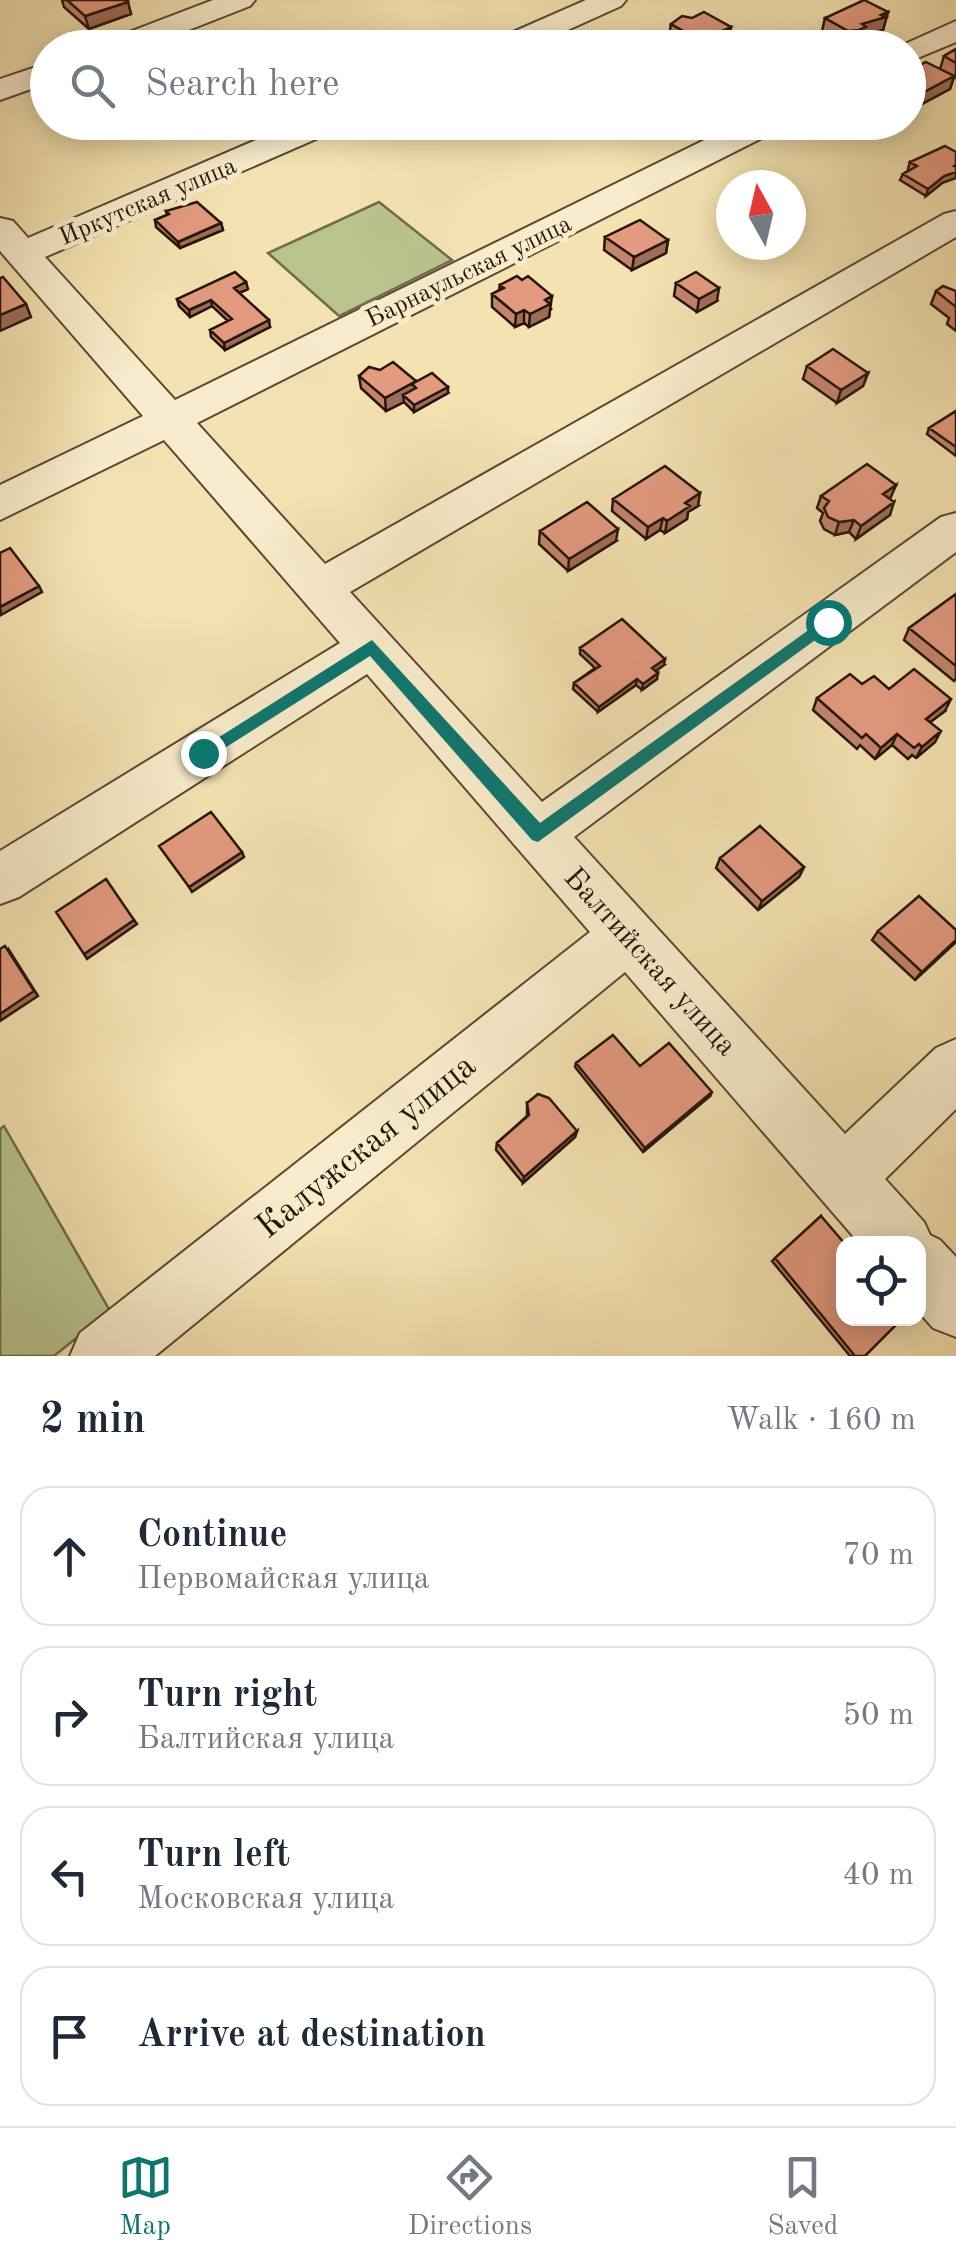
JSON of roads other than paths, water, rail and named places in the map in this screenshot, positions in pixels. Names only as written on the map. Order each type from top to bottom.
[{"type":"street","points":[[150,30],[195,7],[240,0]]},
{"type":"street","points":[[542,30],[611,0]]},
{"type":"street","points":[[926,38],[953,15]]},
{"type":"street","points":[[0,90],[30,79]]},
{"type":"street","name":"Иркутская улица","points":[[10,248],[282,140]]},
{"type":"street","name":"Барнаульская улица","points":[[0,504],[732,140]]},
{"type":"street","points":[[320,588],[956,222]]},
{"type":"street","name":"Балтийская улица","points":[[10,248],[168,418],[895,1236]]},
{"type":"street","points":[[538,834],[956,528]]},
{"type":"street","points":[[0,880],[372,647]]},
{"type":"street","name":"Калужская улица","points":[[103,1356],[628,935]]},
{"type":"street","points":[[844,1178],[956,1068]]},
{"type":"street","points":[[926,1271],[956,1305]]}]
